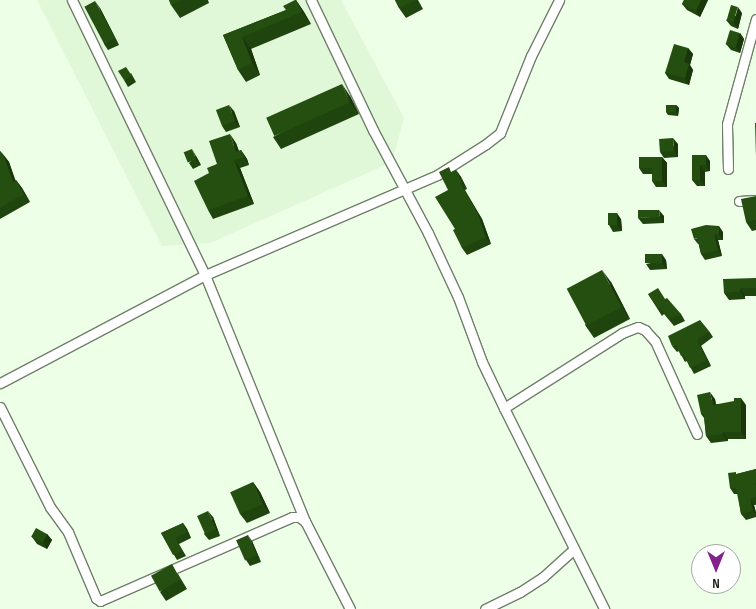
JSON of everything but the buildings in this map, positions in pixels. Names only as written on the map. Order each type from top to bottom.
[{"type":"street","points":[[72,0],[205,275],[305,521],[350,609]]},
{"type":"street","points":[[311,0],[373,130],[405,188],[458,297],[482,362],[604,609]]},
{"type":"street","points":[[0,382],[205,275],[437,175],[500,133],[531,56],[559,0]]},
{"type":"street","points":[[728,169],[727,124],[756,19]]},
{"type":"street","points":[[739,201],[756,200]]},
{"type":"street","points":[[504,408],[622,333],[638,327],[645,330],[656,341],[697,434]]},
{"type":"street","points":[[0,407],[50,507],[68,532],[96,598],[100,601],[292,517],[299,516],[305,521]]},
{"type":"street","points":[[485,609],[520,592],[543,577],[574,549]]},
{"type":"shaded area","points":[[37,0],[341,0],[404,118],[392,162],[210,243],[162,246]]}]
